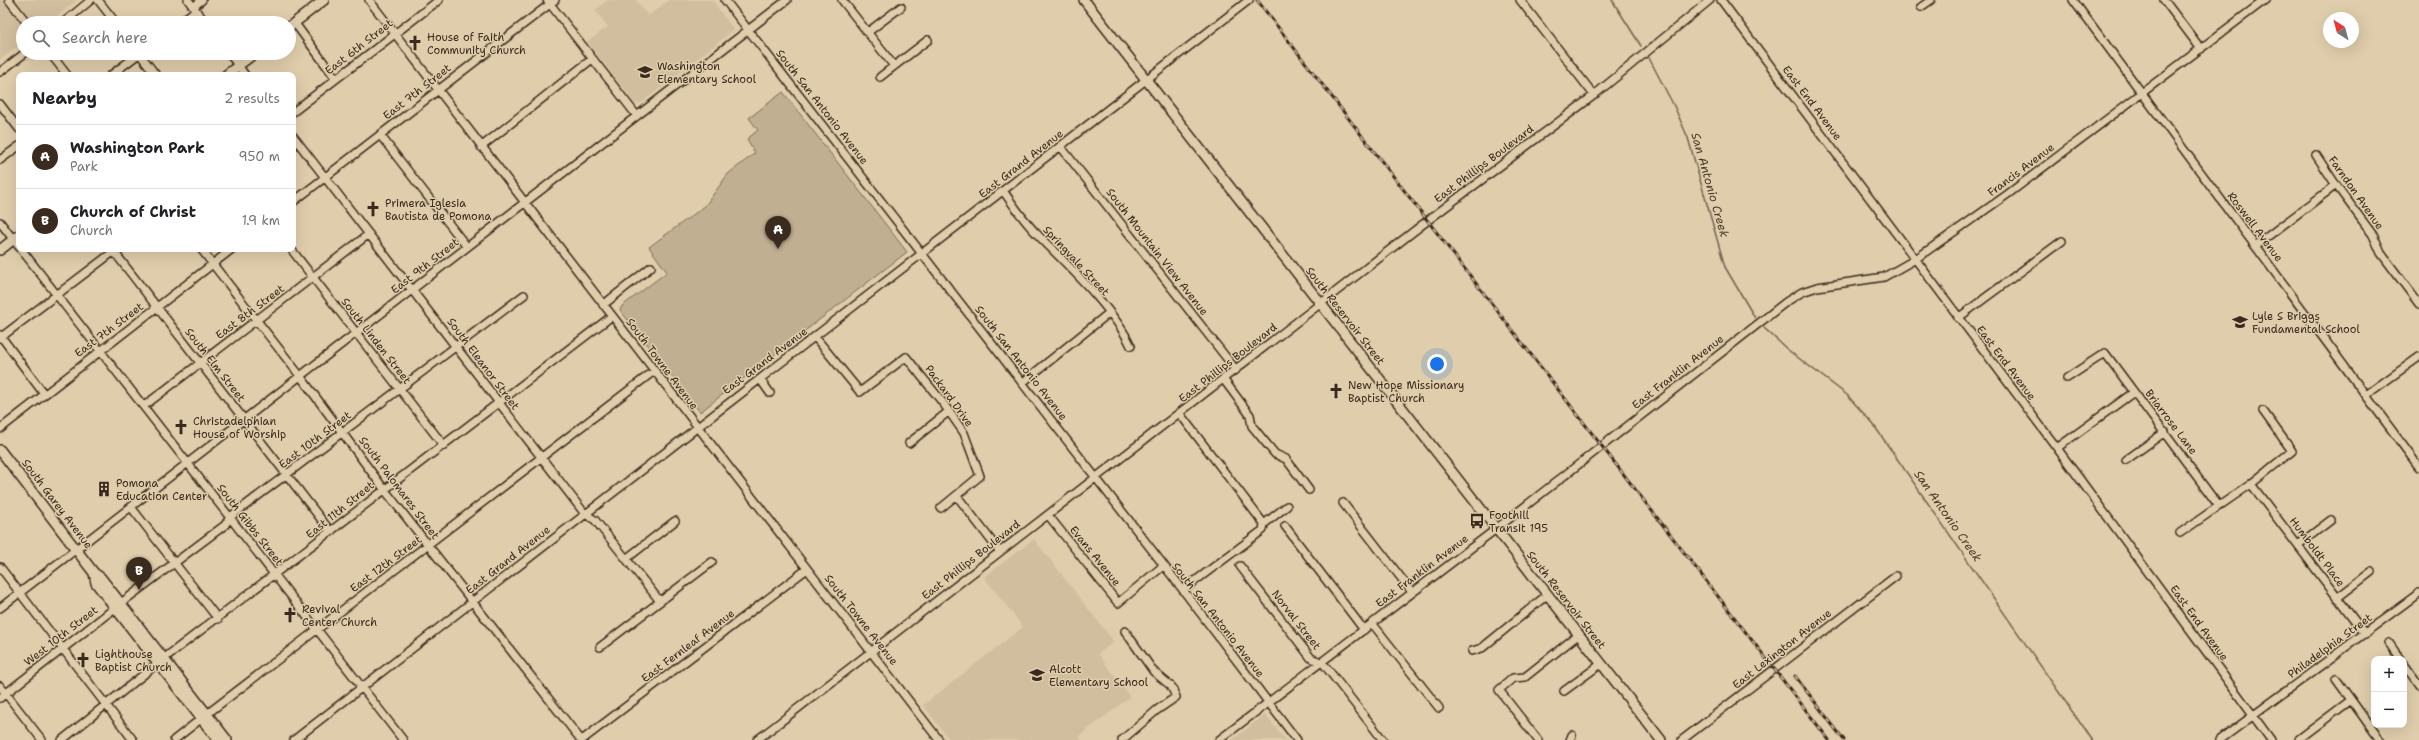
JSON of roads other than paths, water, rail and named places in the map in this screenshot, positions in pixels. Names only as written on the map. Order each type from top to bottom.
[{"type":"main road","points":[[296,21],[324,0]]},
{"type":"main road","name":"South Reservoir Street","points":[[1084,0],[1661,740]]},
{"type":"main road","points":[[230,72],[245,60]]},
{"type":"main road","points":[[0,250],[16,244]]},
{"type":"main road","name":"South Garey Avenue","points":[[0,450],[75,549],[94,573],[101,578],[118,605],[204,716],[227,740]]},
{"type":"main road","name":"South Garey Avenue","points":[[204,716],[218,740]]},
{"type":"street","points":[[9,0],[22,16]]},
{"type":"street","points":[[71,16],[91,0]]},
{"type":"street","points":[[98,0],[111,16]]},
{"type":"street","points":[[188,0],[200,16]]},
{"type":"street","points":[[186,16],[202,0]]},
{"type":"street","name":"South Towne Avenue","points":[[369,0],[697,427],[872,651],[939,740]]},
{"type":"street","name":"East 6th Street","points":[[296,110],[439,0]]},
{"type":"street","name":"South San Antonio Avenue","points":[[725,0],[1183,590],[1297,740]]},
{"type":"street","name":"East 9th Street","points":[[0,608],[244,419],[301,377],[356,332],[787,0]]},
{"type":"street","points":[[842,0],[894,66]]},
{"type":"street","name":"East Grand Avenue","points":[[294,740],[697,427],[1004,192],[1249,0]]},
{"type":"street","points":[[1520,0],[1594,95]]},
{"type":"street","name":"East Phillips Boulevard","points":[[757,740],[1594,95],[1710,0]]},
{"type":"street","name":"East End Avenue","points":[[1722,0],[1914,260],[2057,448],[2271,740]]},
{"type":"street","points":[[1921,7],[1931,0]]},
{"type":"street","name":"Roswell Avenue","points":[[2073,0],[2419,467]]},
{"type":"street","points":[[2164,0],[2201,49]]},
{"type":"street","name":"Francis Avenue","points":[[1770,314],[1802,292],[1817,287],[1884,277],[1914,260],[2008,194],[2265,0]]},
{"type":"street","points":[[550,1],[592,59],[637,116]]},
{"type":"street","name":"East 7th Street","points":[[296,200],[550,1]]},
{"type":"street","points":[[868,32],[901,7]]},
{"type":"street","points":[[296,29],[336,79]]},
{"type":"street","points":[[880,77],[928,40]]},
{"type":"street","points":[[481,147],[592,59]]},
{"type":"street","points":[[0,72],[16,60]]},
{"type":"street","points":[[55,60],[65,72]]},
{"type":"street","points":[[115,72],[130,60]]},
{"type":"street","points":[[144,60],[154,72]]},
{"type":"street","points":[[234,60],[243,72]]},
{"type":"street","points":[[0,104],[16,125]]},
{"type":"street","points":[[380,135],[467,247]]},
{"type":"street","name":"South Eleanor Street","points":[[296,140],[413,289],[499,404],[585,514],[595,520],[660,600]]},
{"type":"street","name":"South Mountain View Avenue","points":[[1061,147],[1236,370]]},
{"type":"street","points":[[0,160],[16,148]]},
{"type":"street","name":"Farndon Avenue","points":[[2316,155],[2336,185],[2374,235],[2381,252],[2419,304]]},
{"type":"street","points":[[2255,246],[2336,185]]},
{"type":"street","name":"Springvale Street","points":[[1004,192],[1035,232],[1079,277],[1109,314],[1131,346]]},
{"type":"street","name":"South Gibbs Street","points":[[0,222],[16,241]]},
{"type":"street","name":"East 8th Street","points":[[144,406],[369,234]]},
{"type":"street","points":[[1958,318],[2062,241]]},
{"type":"street","name":"South Gibbs Street","points":[[25,252],[57,296],[276,575],[403,740]]},
{"type":"street","points":[[44,394],[1,337],[57,296],[112,252]]},
{"type":"street","name":"South Elm Street","points":[[115,252],[199,364],[244,419],[331,532]]},
{"type":"street","name":"South Palomares Street","points":[[203,252],[301,377],[384,489],[582,740]]},
{"type":"street","name":"East 7th Street","points":[[0,429],[228,252]]},
{"type":"street","name":"South Linden Street","points":[[293,252],[444,446]]},
{"type":"street","points":[[603,305],[651,267]]},
{"type":"street","name":"East 10th Street","points":[[118,605],[225,525],[230,517],[342,432],[401,390],[524,295]]},
{"type":"street","points":[[1022,383],[1109,314]]},
{"type":"street","name":"East Franklin Avenue","points":[[1219,740],[1496,529],[1770,314]]},
{"type":"street","name":"East 11th Street","points":[[62,740],[161,661],[276,575],[384,489],[444,446],[612,316]]},
{"type":"street","name":"Packard Drive","points":[[815,337],[860,392],[906,357],[943,403],[964,433],[980,476],[957,496]]},
{"type":"street","name":"Briarrose Lane","points":[[2067,378],[2105,353],[2218,505]]},
{"type":"street","points":[[2366,395],[2419,357]]},
{"type":"street","name":"East 12th Street","points":[[174,740],[317,629],[429,546],[654,371]]},
{"type":"street","points":[[760,379],[770,393]]},
{"type":"street","points":[[1224,380],[1250,415],[1252,426],[1275,454],[1286,459],[1309,490]]},
{"type":"street","points":[[2057,448],[2134,392]]},
{"type":"street","points":[[2180,533],[2218,505],[2251,484],[2292,451],[2263,411]]},
{"type":"street","points":[[909,443],[948,412]]},
{"type":"street","points":[[1180,414],[1264,524]]},
{"type":"street","points":[[2126,460],[2165,432]]},
{"type":"street","name":"Humboldt Place","points":[[2251,484],[2364,634]]},
{"type":"street","points":[[941,508],[957,496],[1000,552]]},
{"type":"street","points":[[1343,503],[1412,592]]},
{"type":"street","points":[[1183,590],[1263,530],[1264,524],[1287,506]]},
{"type":"street","points":[[131,507],[218,619]]},
{"type":"street","name":"Evans Avenue","points":[[1048,515],[1118,603],[1163,566]]},
{"type":"street","points":[[2298,545],[2331,520]]},
{"type":"street","points":[[626,559],[675,521]]},
{"type":"street","points":[[1285,526],[1364,630]]},
{"type":"street","points":[[600,647],[712,562]]},
{"type":"street","name":"Norval Street","points":[[1240,566],[1311,658],[1323,662],[1383,740]]},
{"type":"street","points":[[0,567],[133,740]]},
{"type":"street","name":"East Fernleaf Avenue","points":[[582,740],[807,569]]},
{"type":"street","points":[[2337,598],[2371,572]]},
{"type":"street","name":"East Lexington Avenue","points":[[1682,740],[1896,576]]},
{"type":"street","name":"Philadelphia Street","points":[[2220,740],[2419,593]]},
{"type":"street","points":[[1472,651],[1482,648],[1547,595]]},
{"type":"street","name":"West 10th Street","points":[[3,695],[118,605]]},
{"type":"street","points":[[1372,623],[1439,708]]},
{"type":"street","points":[[1124,740],[1157,710],[1176,697],[1171,686],[1154,672],[1125,631]]},
{"type":"street","points":[[1538,740],[1499,690],[1513,678],[1526,677],[1578,635]]},
{"type":"street","points":[[2389,643],[2398,656]]},
{"type":"street","points":[[1564,691],[1601,664]]},
{"type":"street","points":[[2407,668],[2419,684]]},
{"type":"street","points":[[2336,679],[2380,740]]},
{"type":"street","points":[[0,686],[3,695],[42,740]]},
{"type":"street","points":[[2299,739],[2351,700]]},
{"type":"waterway","name":"San Antonio Creek","points":[[1612,0],[1641,46]]},
{"type":"waterway","name":"San Antonio Creek","points":[[1648,56],[1675,108],[1688,138],[1725,267],[1755,318]]},
{"type":"waterway","name":"San Antonio Creek","points":[[1763,327],[1788,350],[1847,395],[1873,424],[2092,740]]},
{"type":"railway","points":[[1257,0],[1829,740]]},
{"type":"railway","points":[[1795,676],[1844,740]]},
{"type":"place","name":"House of Faith Community Church","points":[[415,43]]},
{"type":"place","name":"Washington Elementary School","points":[[645,72]]},
{"type":"place","name":"Primera Iglesia Bautista de Pomona","points":[[373,209]]},
{"type":"place","name":"Washington Park","points":[[778,249]]},
{"type":"place","name":"Lyle S Briggs Fundamental School","points":[[2240,322]]},
{"type":"place","name":"New Hope Missionary Baptist Church","points":[[1336,391]]},
{"type":"place","name":"Christadelphian House of Worship","points":[[181,427]]},
{"type":"place","name":"Pomona Education Center","points":[[104,489]]},
{"type":"place","name":"Foothill Transit 195","points":[[1477,521]]},
{"type":"place","name":"Church of Christ","points":[[139,590]]},
{"type":"place","name":"Revival Center Church","points":[[290,615]]},
{"type":"place","name":"Lighthouse Baptist Church","points":[[83,660]]},
{"type":"place","name":"Alcott Elementary School","points":[[1037,675]]}]
